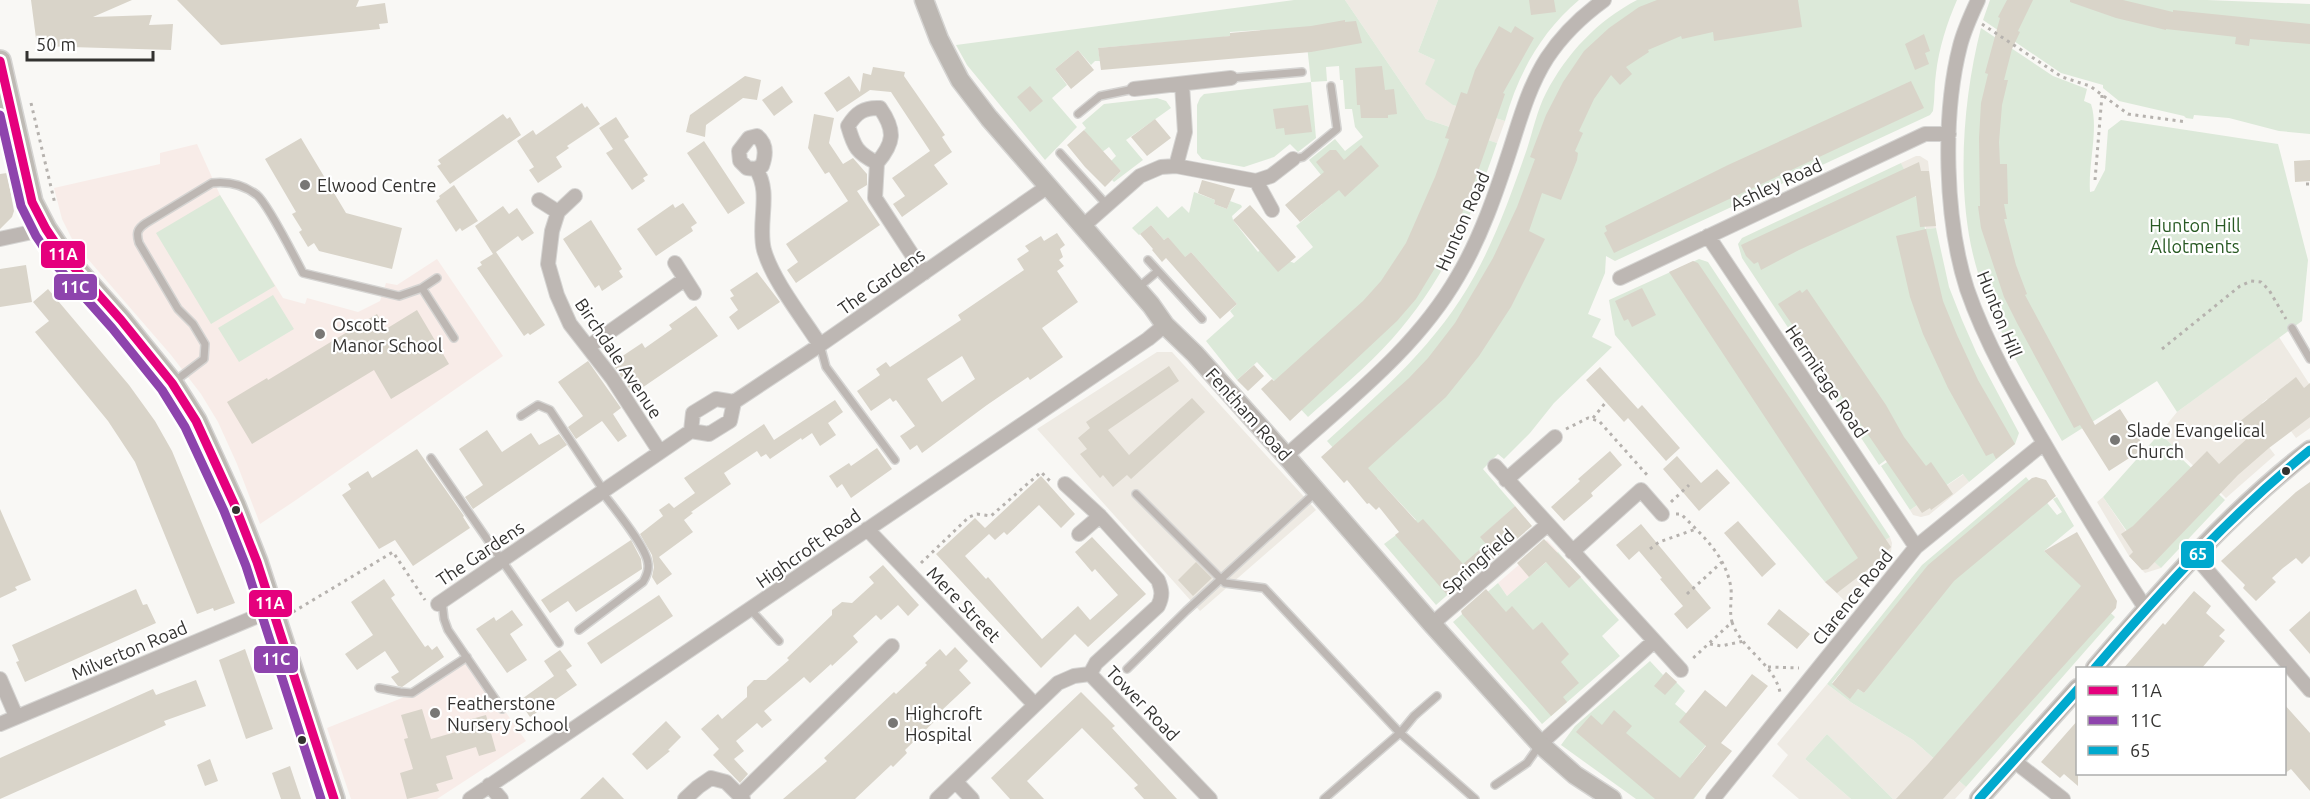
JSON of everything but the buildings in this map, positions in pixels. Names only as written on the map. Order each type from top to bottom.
[{"type":"main road","points":[[0,63],[32,202],[46,229],[64,256],[122,320],[172,383],[196,421],[235,506],[334,799]]},
{"type":"street","name":"Fentham Road","points":[[924,0],[939,39],[960,80],[989,118],[1137,289],[1165,325],[1195,354],[1540,744],[1575,776],[1612,799]]},
{"type":"street","name":"Hunton Road","points":[[1286,456],[1395,359],[1442,302],[1472,252],[1499,184],[1527,99],[1540,70],[1558,43],[1580,19],[1604,0]]},
{"type":"street","name":"Hunton Hill","points":[[1978,0],[1960,47],[1952,95],[1949,134],[1951,196],[1958,252],[1967,289],[1988,340],[2044,443],[2146,609]]},
{"type":"street","points":[[1134,89],[1231,78]]},
{"type":"street","points":[[1176,166],[1185,132],[1182,84]]},
{"type":"street","name":"Ashley Road","points":[[1620,278],[1925,134],[1949,134]]},
{"type":"street","points":[[1082,227],[1149,171],[1161,166],[1176,166],[1257,182],[1271,176],[1293,159]]},
{"type":"street","points":[[877,163],[875,198],[924,273]]},
{"type":"street","points":[[756,169],[765,187],[761,224],[764,250],[782,286],[820,345]]},
{"type":"street","points":[[1257,182],[1272,210]]},
{"type":"street","name":"The Gardens","points":[[691,431],[693,413],[717,399],[734,402],[1047,187]]},
{"type":"street","points":[[539,201],[558,212],[575,196]]},
{"type":"street","name":"Birchdale Avenue","points":[[558,212],[552,231],[548,264],[556,295],[570,324],[612,378],[660,452]]},
{"type":"street","points":[[0,240],[46,229]]},
{"type":"street","name":"Hermitage Road","points":[[1708,236],[1916,547]]},
{"type":"street","points":[[675,263],[694,293]]},
{"type":"street","points":[[588,347],[685,279]]},
{"type":"street","name":"Highcroft Road","points":[[470,799],[751,610],[1148,339],[1165,325]]},
{"type":"street","name":"The Gardens","points":[[440,602],[691,431],[709,434],[730,421],[734,402]]},
{"type":"street","points":[[1506,480],[1555,437]]},
{"type":"street","name":"Clarence Road","points":[[1713,799],[1916,547],[2044,443]]},
{"type":"street","points":[[2097,667],[2195,556],[2265,485],[2310,450]]},
{"type":"street","points":[[1495,466],[1653,642],[1681,670]]},
{"type":"street","points":[[1065,484],[1100,516],[1158,580],[1162,597],[1158,606],[1096,663],[1090,674]]},
{"type":"street","points":[[1572,552],[1641,490],[1662,514]]},
{"type":"street","points":[[1079,534],[1100,516]]},
{"type":"street","name":"Springfield","points":[[1432,624],[1547,525]]},
{"type":"street","name":"Mere Street","points":[[867,529],[1035,705]]},
{"type":"street","points":[[2195,556],[2310,690]]},
{"type":"street","name":"Milverton Road","points":[[0,724],[274,616]]},
{"type":"street","points":[[1540,744],[1653,642]]},
{"type":"street","points":[[685,799],[711,778],[726,782],[742,797],[892,646]]},
{"type":"street","name":"Tower Road","points":[[937,799],[1058,683],[1074,676],[1090,674],[1210,799]]},
{"type":"street","points":[[0,680],[16,716]]},
{"type":"street","points":[[1979,799],[2076,690]]},
{"type":"street","points":[[2014,761],[2063,799]]},
{"type":"street","points":[[956,782],[972,799]]},
{"type":"street","points":[[489,785],[501,799]]},
{"type":"lane","points":[[1231,78],[1302,72]]},
{"type":"lane","points":[[1293,159],[1303,157],[1337,129],[1331,86]]},
{"type":"lane","points":[[1078,114],[1100,96],[1134,89]]},
{"type":"lane","points":[[1060,153],[1107,206]]},
{"type":"lane","points":[[172,383],[204,359],[205,344],[193,324],[178,309],[139,243],[138,229],[213,183],[225,182],[242,186],[259,196],[303,273],[399,296],[422,288],[437,278]]},
{"type":"lane","points":[[1148,260],[1202,320]]},
{"type":"lane","points":[[1137,289],[1158,272]]},
{"type":"lane","points":[[422,288],[454,338]]},
{"type":"lane","points":[[2292,328],[2310,359]]},
{"type":"lane","points":[[820,345],[826,367],[895,460]]},
{"type":"lane","points":[[521,416],[538,405],[550,410],[642,548],[648,563],[648,571],[643,582],[579,630]]},
{"type":"lane","points":[[430,458],[559,643]]},
{"type":"lane","points":[[1127,669],[1317,491]]},
{"type":"lane","points":[[1136,494],[1225,583],[1264,588],[1400,733],[1475,799]]},
{"type":"lane","points":[[440,602],[448,630],[502,709]]},
{"type":"lane","points":[[751,610],[779,641]]},
{"type":"lane","points":[[380,688],[412,693],[466,657]]},
{"type":"lane","points":[[1324,799],[1400,733],[1414,716],[1437,696]]},
{"type":"lane","points":[[1495,785],[1527,763],[1540,744]]},
{"type":"path","points":[[1970,17],[1998,33],[2062,77],[2090,86],[2128,114],[2187,122]]},
{"type":"path","points":[[2095,180],[2102,95]]},
{"type":"path","points":[[29,98],[52,189]]},
{"type":"path","points":[[2162,350],[2240,286],[2251,281],[2260,282],[2269,290],[2292,328]]},
{"type":"path","points":[[1593,418],[1605,402]]},
{"type":"path","points":[[1555,437],[1572,425],[1593,418],[1599,421],[1651,480]]},
{"type":"path","points":[[910,574],[969,517],[977,514],[991,516],[1041,472],[1056,488],[1065,484]]},
{"type":"path","points":[[1671,502],[1689,485]]},
{"type":"path","points":[[1664,494],[1713,545],[1728,575],[1732,622],[1744,641],[1768,666],[1778,686],[1784,711]]},
{"type":"path","points":[[1662,514],[1682,514]]},
{"type":"path","points":[[1650,549],[1659,542],[1696,529]]},
{"type":"path","points":[[274,616],[393,552],[426,602],[440,602]]},
{"type":"path","points":[[1687,594],[1722,562]]},
{"type":"path","points":[[1681,670],[1732,622]]},
{"type":"path","points":[[1709,644],[1721,646],[1744,641]]},
{"type":"path","points":[[1768,666],[1818,669]]},
{"type":"shaded area","points":[[1345,0],[1438,0],[1418,52],[1435,60],[1453,105],[1505,121],[1497,143],[1426,119]]},
{"type":"shaded area","name":"Oscott Manor School","points":[[197,144],[220,195],[283,298],[305,304],[307,298],[358,312],[380,301],[386,283],[397,285],[437,259],[503,356],[260,524],[218,422],[201,394],[171,355],[74,243],[62,219],[54,188],[160,164],[160,153]]},
{"type":"shaded area","points":[[1916,156],[1928,161],[1936,228],[1926,229],[1919,196],[1915,197],[1901,163]]},
{"type":"shaded area","points":[[2279,337],[2310,385],[2310,428],[2296,438],[2267,399],[2262,403],[2273,418],[2246,417],[2275,455],[2226,498],[2160,433],[2177,412]]},
{"type":"shaded area","points":[[1157,352],[1172,352],[1316,510],[1200,611],[1037,429]]},
{"type":"shaded area","points":[[1964,474],[1969,482],[1929,515],[1921,517],[1913,515],[1910,510]]},
{"type":"shaded area","points":[[2103,497],[2126,531],[2161,568],[2145,573],[2129,556],[2097,502]]},
{"type":"shaded area","points":[[1890,537],[1891,552],[1848,604],[1825,582]]},
{"type":"shaded area","points":[[1547,540],[1558,552],[1507,596],[1498,583]]},
{"type":"shaded area","name":"Featherstone Nursery School","points":[[464,653],[526,741],[437,799],[351,799],[327,728],[402,698]]},
{"type":"shaded area","points":[[1827,684],[1852,703],[1913,740],[1966,787],[1955,799],[1893,799],[1827,734],[1805,759],[1851,799],[1799,799],[1772,776],[1788,755],[1777,744]]},
{"type":"green space","points":[[1294,0],[1345,0],[1426,119],[1497,143],[1467,222],[1427,294],[1392,339],[1308,417],[1257,362],[1237,380],[1206,341],[1234,316],[1230,311],[1237,304],[1191,252],[1184,258],[1168,237],[1164,240],[1151,225],[1139,235],[1132,228],[1157,206],[1168,218],[1182,206],[1189,213],[1194,192],[1215,200],[1214,204],[1227,209],[1230,201],[1241,205],[1242,207],[1232,216],[1233,220],[1258,252],[1260,250],[1294,263],[1313,247],[1296,226],[1322,204],[1321,175],[1309,160],[1335,139],[1345,151],[1363,137],[1355,127],[1352,109],[1345,109],[1343,80],[1340,80],[1339,66],[1326,67],[1327,81],[1311,82],[1305,27],[1261,41],[1260,30],[1230,32],[1230,36],[1217,38],[1098,48],[1100,61],[1095,61],[1091,65],[1078,50],[1055,69],[1067,85],[1052,98],[1077,127],[1045,160],[967,65],[956,45]]},
{"type":"green space","points":[[1438,0],[1579,0],[1565,12],[1542,40],[1524,70],[1505,121],[1453,105],[1425,84],[1435,60],[1418,52]]},
{"type":"green space","points":[[1637,0],[1957,0],[1939,54],[1933,111],[1930,115],[1615,261],[1606,256],[1605,273],[1588,314],[1601,319],[1592,337],[1612,347],[1554,403],[1530,433],[1504,459],[1498,454],[1483,469],[1515,506],[1481,537],[1486,544],[1467,561],[1462,582],[1436,605],[1384,544],[1416,520],[1377,478],[1367,486],[1327,441],[1369,403],[1427,344],[1460,300],[1483,260],[1497,229],[1527,149],[1540,106],[1554,78],[1584,39],[1622,8]]},
{"type":"green space","points":[[1990,0],[2207,0],[2310,4],[2310,134],[2279,131],[2229,118],[2194,115],[2193,119],[2186,118],[2119,101],[2103,88],[2103,85],[2061,73],[1983,20]]},
{"type":"green space","name":"Hunton Hill Allotments","points":[[1981,28],[2053,76],[2087,89],[2084,101],[2091,104],[2094,124],[2090,192],[2094,191],[2105,170],[2108,130],[2121,120],[2278,144],[2308,260],[2302,321],[2177,412],[2157,381],[2062,441],[1995,317],[1978,273],[1971,244],[1966,214],[1964,150],[1969,87]]},
{"type":"green space","points":[[1311,82],[1316,138],[1298,152],[1290,144],[1274,157],[1244,167],[1202,159],[1197,153],[1197,105],[1204,94]]},
{"type":"green space","points":[[1157,98],[1166,101],[1171,108],[1126,140],[1143,160],[1114,182],[1112,180],[1121,171],[1111,161],[1116,156],[1109,147],[1101,153],[1084,130],[1086,128],[1082,123],[1104,104]]},
{"type":"green space","points":[[1901,163],[1915,197],[1919,196],[1925,229],[1936,228],[1949,287],[1962,320],[1977,354],[2019,433],[2015,444],[1969,482],[1963,474],[1910,510],[1881,466],[1904,451],[1902,448],[1879,465],[1742,258],[1738,244],[1742,238]]},
{"type":"green space","points":[[220,195],[275,286],[211,324],[156,233]]},
{"type":"green space","points":[[1699,259],[1708,262],[1890,537],[1825,582],[1615,335],[1609,300]]},
{"type":"green space","points":[[273,295],[294,329],[239,362],[218,328]]},
{"type":"green space","points":[[2160,433],[2177,450],[2182,459],[2225,500],[2161,568],[2138,547],[2103,497]]},
{"type":"green space","points":[[2026,477],[2057,515],[2062,512],[2053,499],[2057,497],[2074,526],[2044,551],[2115,617],[1966,787],[1913,740],[1852,703],[1827,684],[1922,565]],"holes":[[[1843,670],[1867,689],[1864,693],[1858,689],[1850,698],[1832,683]]]},
{"type":"green space","points":[[1558,552],[1619,620],[1602,636],[1620,656],[1542,724],[1453,622],[1498,583],[1507,596]]},
{"type":"green space","points":[[1650,661],[1663,675],[1666,672],[1685,691],[1675,704],[1713,736],[1692,763],[1702,771],[1705,784],[1694,799],[1636,799],[1561,745],[1575,726]]},
{"type":"green space","points":[[1827,734],[1893,799],[1851,799],[1805,759]]},
{"type":"transit line","name":"11A","points":[[0,61],[32,202],[46,229],[64,256],[121,320],[172,383],[196,421],[235,506],[257,562],[334,799]]},
{"type":"transit line","name":"11C","points":[[0,115],[21,206],[36,236],[55,264],[112,328],[162,390],[185,427],[224,511],[246,566],[321,799]]},
{"type":"transit line","name":"65","points":[[2096,667],[2224,527],[2310,450]]},
{"type":"transit line","name":"65","points":[[1979,799],[2076,691]]},
{"type":"place","name":"Elwood Centre","points":[[305,185]]},
{"type":"place","name":"Oscott Manor School","points":[[320,334]]},
{"type":"place","name":"Slade Evangelical Church","points":[[2115,440]]},
{"type":"place","name":"Featherstone Nursery School","points":[[435,713]]},
{"type":"place","name":"Highcroft Hospital","points":[[893,723]]}]
